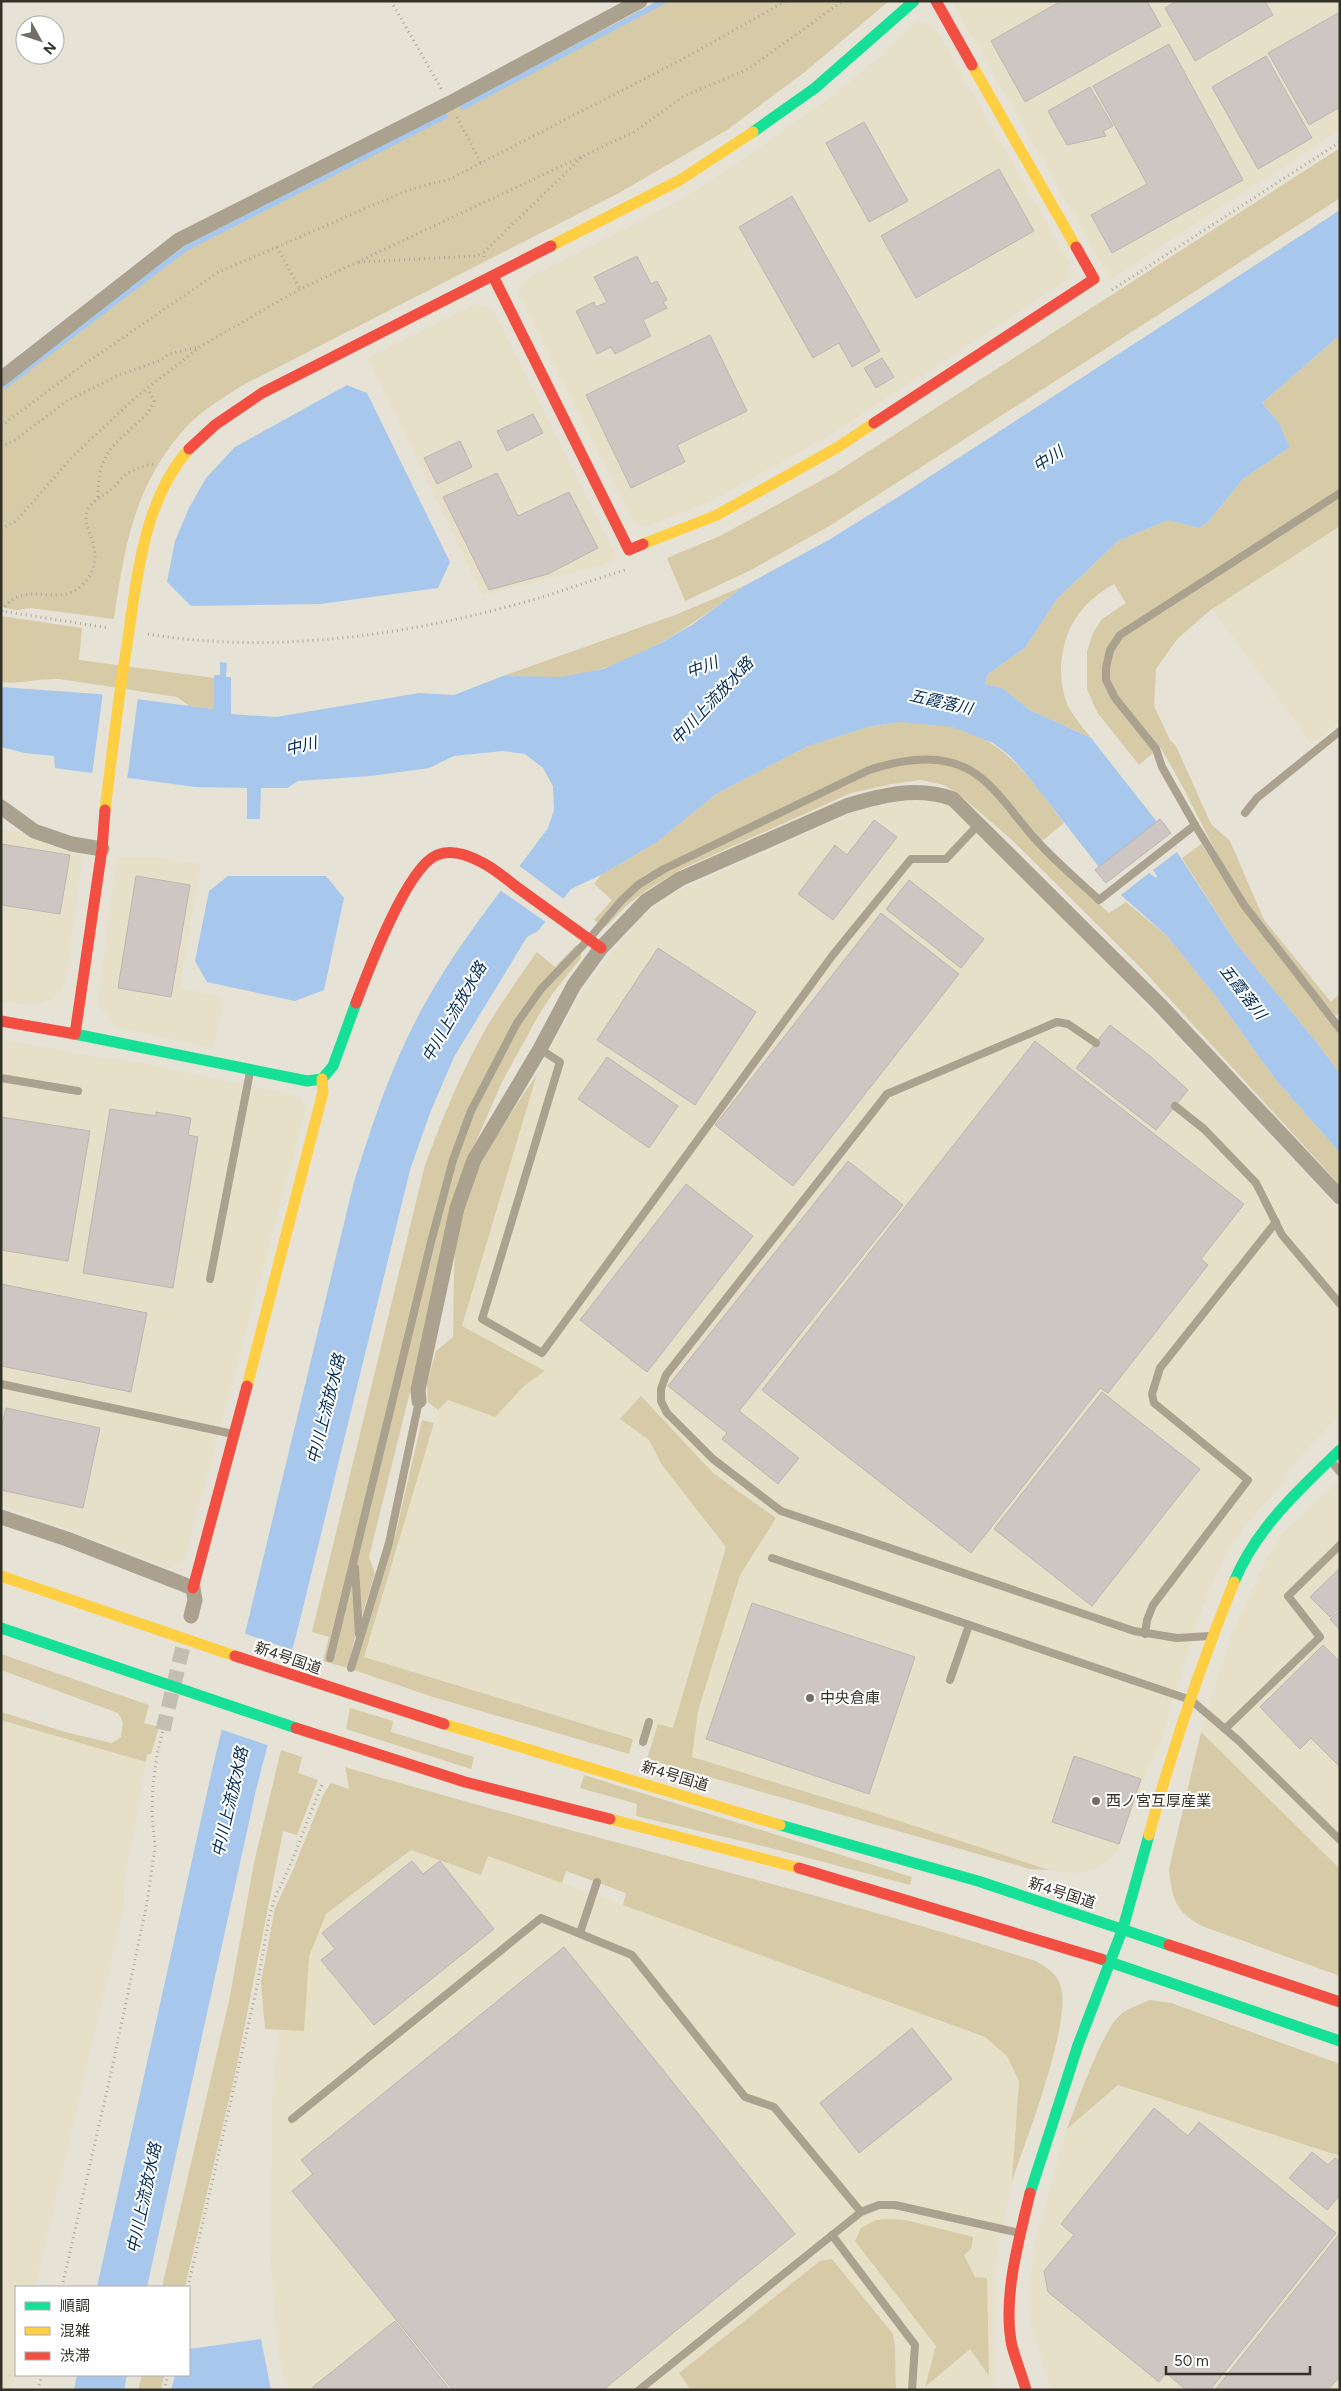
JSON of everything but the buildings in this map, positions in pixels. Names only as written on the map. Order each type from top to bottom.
[{"type":"main road","points":[[75,1034],[102,849],[103,825],[126,652],[147,529],[164,486],[177,465],[195,443],[229,414],[262,393],[647,198],[720,154],[815,88],[914,1]]},
{"type":"main road","points":[[493,276],[629,550],[717,515],[838,447],[1094,278],[936,1]]},
{"type":"main road","points":[[193,1588],[235,1434],[323,1092],[322,1080],[333,1066],[374,958],[416,874],[436,855],[447,852],[460,854],[482,862],[591,941]]},
{"type":"main road","points":[[1,1021],[307,1081],[322,1080]]},
{"type":"main road","points":[[1026,2390],[1012,2344],[1010,2303],[1013,2268],[1032,2182],[1062,2090],[1112,1962],[1161,1790],[1190,1700],[1212,1636],[1236,1578],[1261,1534],[1287,1502],[1340,1450]]},
{"type":"main road","name":"新4号国道","points":[[1,1576],[317,1684],[820,1837],[978,1881],[1340,2002]]},
{"type":"main road","points":[[1,1628],[306,1731],[465,1782],[820,1873],[1112,1962],[1340,2041]]},
{"type":"street","points":[[1,379],[179,240],[450,103],[640,1]]},
{"type":"street","points":[[419,1401],[418,1390],[448,1259],[450,1236],[457,1208],[474,1160],[540,1049],[574,985],[591,941],[680,879],[846,806],[875,797],[916,791],[936,793],[953,799],[1160,1005],[1340,1197]]},
{"type":"street","points":[[1,807],[34,831],[72,844],[102,849]]},
{"type":"street","points":[[1,1517],[67,1539],[193,1588],[195,1600],[191,1616]]},
{"type":"lane","points":[[1340,493],[1120,635],[1110,650],[1106,668],[1106,680],[1115,698],[1156,749],[1162,767],[1244,905],[1340,1029]]},
{"type":"lane","points":[[1245,813],[1257,798],[1340,731]]},
{"type":"lane","points":[[330,1658],[430,1242],[453,1160],[471,1111],[516,1023],[541,989],[591,941],[621,901],[638,885],[664,868],[868,770],[896,761],[931,760],[957,765],[976,774],[998,796],[1038,843],[1099,900],[1195,825]]},
{"type":"lane","points":[[540,1049],[560,1062],[482,1319],[542,1352],[832,956],[911,860],[946,860],[979,824]]},
{"type":"lane","points":[[1096,1043],[1068,1024],[1057,1022],[887,1094],[666,1375],[661,1389],[661,1401],[668,1413],[714,1460],[781,1511],[1145,1634],[1176,1638],[1212,1636]]},
{"type":"lane","points":[[210,1279],[250,1070]]},
{"type":"lane","points":[[1,1078],[78,1091]]},
{"type":"lane","points":[[1175,1106],[1204,1129],[1256,1183],[1282,1235],[1340,1304]]},
{"type":"lane","points":[[1145,1634],[1147,1620],[1153,1605],[1248,1480],[1154,1403],[1152,1394],[1160,1368],[1276,1222]]},
{"type":"lane","points":[[1,1384],[235,1434]]},
{"type":"lane","points":[[351,1668],[389,1543],[419,1401]]},
{"type":"lane","points":[[1330,1460],[1340,1472]]},
{"type":"lane","points":[[1225,1729],[1320,1637],[1288,1596],[1340,1545]]},
{"type":"lane","points":[[772,1558],[1190,1700],[1225,1729],[1340,1840]]},
{"type":"lane","points":[[354,1559],[360,1639]]},
{"type":"lane","points":[[950,1680],[969,1625]]},
{"type":"lane","points":[[643,1742],[649,1722]]},
{"type":"lane","points":[[580,1934],[597,1882]]},
{"type":"lane","points":[[292,2119],[542,1918],[632,1954],[745,2097],[774,2107],[861,2212]]},
{"type":"lane","points":[[639,2390],[861,2212],[879,2205],[895,2205],[1020,2233]]},
{"type":"lane","points":[[832,2235],[915,2345],[912,2390]]},
{"type":"path","points":[[391,1],[450,103],[481,163]]},
{"type":"path","points":[[1,426],[76,370],[218,273],[408,190],[450,179],[680,60],[786,1]]},
{"type":"path","points":[[1,529],[16,522],[73,456],[148,388],[201,346],[300,288],[634,132],[684,96],[748,69],[844,1]]},
{"type":"path","points":[[1104,295],[1340,142]]},
{"type":"path","points":[[356,262],[476,256],[483,253],[585,154]]},
{"type":"path","points":[[276,247],[300,288]]},
{"type":"path","points":[[483,253],[488,265]]},
{"type":"path","points":[[1,447],[15,440],[76,396],[117,376],[161,360],[169,354],[201,346]]},
{"type":"path","points":[[98,497],[98,482],[103,460],[116,441],[151,410],[154,401],[148,388]]},
{"type":"path","points":[[163,463],[144,465],[123,476],[114,488],[98,497],[88,508],[85,516],[95,551],[96,563],[79,589],[66,595],[23,594],[13,597],[2,611],[181,640],[284,643],[345,638],[464,616],[548,595],[634,566]]},
{"type":"path","points":[[62,2286],[111,2074],[147,1903],[155,1847],[152,1815],[153,1785],[163,1730]]},
{"type":"path","points":[[188,2286],[257,1987],[271,1911],[323,1782]]},
{"type":"path","points":[[38,2390],[42,2376]]},
{"type":"path","points":[[164,2390],[168,2376]]},
{"type":"shaded area","points":[[657,1],[889,1],[806,71],[727,130],[619,193],[243,385],[201,413],[186,427],[164,455],[141,499],[127,545],[114,619],[31,608],[16,610],[1,607],[1,386],[183,244],[444,113]]},
{"type":"shaded area","points":[[955,1],[1340,1],[1340,129],[1111,279],[955,6]]},
{"type":"shaded area","points":[[918,21],[933,24],[1071,265],[1067,280],[833,433],[713,500],[646,527],[633,522],[518,294],[522,281],[648,217],[700,188],[835,94],[881,56]]},
{"type":"shaded area","points":[[1340,148],[1340,198],[831,525],[751,570],[685,601],[667,558],[720,536],[835,473]]},
{"type":"shaded area","points":[[475,304],[492,308],[617,558],[604,565],[483,595],[367,358]]},
{"type":"shaded area","points":[[1340,335],[1340,526],[1212,609],[1178,638],[1156,669],[1154,706],[1170,740],[1176,746],[1211,824],[1230,841],[1264,920],[1331,1002],[1340,993],[1340,1012],[1336,1016],[1298,972],[1250,909],[1219,857],[1160,747],[1139,765],[1097,712],[1087,689],[1087,651],[1093,633],[1102,619],[1126,603],[1114,584],[1102,591],[1076,618],[1065,641],[1062,654],[1061,677],[1066,702],[1091,738],[1030,710],[1002,688],[985,684],[988,674],[1025,648],[1057,599],[1118,541],[1168,520],[1199,528],[1208,522],[1243,479],[1290,447],[1279,423],[1262,403]]},
{"type":"shaded area","points":[[1340,526],[1340,722],[1312,744],[1212,609]]},
{"type":"shaded area","points":[[744,586],[680,631],[635,656],[611,666],[587,673],[561,677],[503,676],[675,615]]},
{"type":"shaded area","points":[[1,616],[82,628],[79,660],[214,678],[213,709],[189,706],[177,697],[60,679],[1,682]]},
{"type":"shaded area","points":[[900,722],[941,724],[954,727],[989,742],[1017,765],[1041,792],[1064,823],[1036,846],[1109,913],[1126,902],[1167,936],[1214,994],[1276,1080],[1340,1153],[1340,1185],[1144,971],[1012,840],[960,795],[944,785],[921,780],[851,793],[684,868],[647,890],[626,906],[607,926],[602,926],[594,920],[612,900],[594,884],[601,875],[657,842],[716,794],[808,746],[868,727]]},
{"type":"shaded area","points":[[932,799],[946,804],[1040,894],[1340,1210],[1340,1414],[1282,1476],[1285,1480],[1242,1529],[1228,1551],[1215,1575],[1198,1619],[1158,1749],[1144,1777],[1116,1854],[1100,1867],[1073,1873],[1049,1870],[872,1812],[364,1657],[537,1074],[584,989],[638,920],[672,894],[854,812],[881,804]]},
{"type":"shaded area","points":[[1,830],[29,834],[83,853],[67,971],[62,988],[51,999],[36,1005],[1,1002]]},
{"type":"shaded area","points":[[1201,844],[1254,924],[1340,1035],[1340,1074],[1236,943],[1182,858]]},
{"type":"shaded area","points":[[154,857],[183,863],[201,862],[179,988],[219,996],[223,1002],[213,1048],[116,1027],[98,1004],[117,858]]},
{"type":"shaded area","points":[[576,945],[581,952],[581,958],[553,993],[538,1016],[502,1082],[474,1146],[438,1279],[369,1557],[375,1574],[354,1641],[348,1668],[323,1661],[329,1637],[312,1632],[425,1165],[461,1076],[488,1025],[512,988],[537,952],[555,967]]},
{"type":"shaded area","points":[[1,1039],[112,1060],[117,1058],[299,1096],[306,1107],[184,1561],[170,1568],[1,1505]]},
{"type":"shaded area","points":[[537,1074],[462,1326],[545,1371],[525,1385],[495,1417],[448,1400],[438,1410],[428,1402],[427,1383],[436,1351],[453,1337],[455,1253],[460,1218],[467,1195],[487,1153]]},
{"type":"shaded area","points":[[641,1396],[713,1473],[776,1518],[740,1575],[698,1711],[692,1757],[872,1812],[1049,1870],[1030,1869],[647,1759],[658,1724],[673,1728],[726,1547],[662,1465],[649,1440],[620,1419]]},
{"type":"shaded area","points":[[422,1420],[434,1423],[364,1657],[633,1739],[629,1754],[433,1697],[354,1670],[396,1532]]},
{"type":"shaded area","points":[[1340,1480],[1340,1869],[1201,1732],[1234,1628],[1268,1556],[1282,1534]]},
{"type":"shaded area","points":[[1,1654],[149,1705],[144,1723],[159,1727],[151,1754],[147,1754],[146,1762],[1,1720],[1,1712],[65,1732],[112,1743],[121,1737],[123,1722],[118,1713],[1,1670]]},
{"type":"shaded area","points":[[350,1708],[393,1721],[391,1732],[474,1757],[471,1769],[346,1729]]},
{"type":"shaded area","points":[[1,1720],[146,1762],[124,1883],[124,1906],[35,2286],[15,2286],[15,2375],[12,2390],[1,2390]]},
{"type":"shaded area","points":[[1201,1732],[1340,1869],[1340,1976],[1202,1926],[1186,1915],[1176,1903],[1169,1869]]},
{"type":"shaded area","points":[[281,1750],[302,1757],[298,1773],[318,1780],[297,1835],[283,1831],[237,2065],[185,2286],[162,2286],[229,2001],[254,1863]]},
{"type":"shaded area","points":[[345,1767],[518,1816],[864,1909],[1040,1963],[1053,1973],[1060,1984],[1062,2001],[1060,2024],[1037,2111],[1012,2181],[1019,2081],[1007,2056],[985,2037],[623,1905],[626,1893],[566,1871],[562,1883],[488,1856],[481,1875],[411,1850],[326,1914],[309,1957],[304,2031],[265,2029],[261,1982],[275,1908],[293,1870],[324,1793],[331,1783],[349,1789]]},
{"type":"shaded area","points":[[584,1775],[912,1877],[910,1885],[767,1847],[636,1816],[637,1804],[580,1788]]},
{"type":"shaded area","points":[[327,1797],[985,2037],[1007,2056],[1019,2081],[1012,2181],[995,2265],[994,2390],[288,2390],[279,2356],[271,2263],[272,2101],[285,1979]]},
{"type":"shaded area","points":[[1150,2000],[1171,2003],[1340,2064],[1340,2156],[1118,2085],[1067,2129],[1090,2070],[1112,2025],[1126,2011]]},
{"type":"shaded area","points":[[1118,2085],[1340,2156],[1340,2390],[1051,2390],[1031,2324],[1029,2287],[1035,2244],[1067,2129]]},
{"type":"shaded area","points":[[876,2220],[905,2220],[973,2237],[971,2249],[964,2255],[975,2277],[987,2278],[989,2376],[970,2349],[925,2387],[936,2346],[855,2241],[861,2228]]},
{"type":"shaded area","points":[[832,2259],[893,2334],[896,2390],[691,2390],[679,2373],[820,2261]]},
{"type":"shaded area","points":[[142,2376],[164,2376],[161,2390],[138,2390]]},
{"type":"water","points":[[1340,210],[1340,335],[1262,403],[1279,423],[1290,447],[1243,479],[1208,522],[1199,528],[1168,520],[1118,541],[1057,599],[1025,648],[988,674],[985,684],[1002,688],[1030,710],[1091,738],[1157,822],[1099,867],[1027,775],[1009,755],[993,743],[953,727],[900,722],[868,727],[808,746],[716,794],[657,842],[601,875],[571,889],[538,931],[527,937],[454,1057],[430,1113],[410,1170],[300,1620],[256,1790],[147,2286],[97,2286],[213,1766],[354,1182],[384,1092],[413,1026],[452,959],[483,914],[548,828],[554,810],[553,786],[543,768],[525,754],[503,751],[454,756],[429,768],[371,776],[298,781],[287,788],[261,788],[260,819],[247,819],[247,788],[195,787],[55,768],[54,756],[25,753],[1,747],[1,687],[98,694],[213,709],[214,675],[220,675],[220,662],[227,663],[226,677],[231,677],[231,714],[276,717],[419,693],[454,695],[503,676],[560,677],[603,669],[659,644],[692,625],[744,586],[827,541],[906,492]]},
{"type":"water","points":[[347,385],[367,393],[450,562],[438,588],[320,604],[191,606],[167,582],[175,541],[189,508],[206,478],[235,447]]},
{"type":"water","name":"五霞落川","points":[[1177,852],[1236,943],[1340,1074],[1340,1153],[1276,1080],[1214,994],[1167,936],[1121,895],[1149,873],[1156,878],[1157,876],[1153,870]]},
{"type":"water","points":[[228,876],[326,876],[344,898],[324,990],[295,1001],[207,982],[195,961],[209,891]]},
{"type":"water","points":[[261,2339],[271,2390],[171,2390],[175,2376],[190,2376],[190,2349]]},
{"type":"water","points":[[77,2376],[127,2376],[124,2390],[74,2390]]},
{"type":"pier","points":[[103,692],[138,697],[127,780],[92,775]]},
{"type":"pier","points":[[518,865],[565,900],[547,923],[500,890]]},
{"type":"pier","points":[[243,1633],[295,1651],[270,1746],[220,1729]]},
{"type":"waterway","points":[[463,107],[664,1]]},
{"type":"waterway","points":[[5,386],[186,248],[445,116]]},
{"type":"tunnel","points":[[163,1730],[186,1634]]},
{"type":"traffic: fast","points":[[753,132],[815,88],[914,1]]},
{"type":"traffic: fast","points":[[75,1034],[307,1081],[322,1079],[333,1066],[356,1003]]},
{"type":"traffic: fast","points":[[1234,1582],[1254,1544],[1280,1510],[1340,1450]]},
{"type":"traffic: fast","points":[[1,1628],[296,1728]]},
{"type":"traffic: fast","points":[[780,1825],[978,1881],[1169,1945]]},
{"type":"traffic: fast","points":[[1030,2193],[1078,2045],[1123,1928],[1149,1835]]},
{"type":"traffic: fast","points":[[1101,1959],[1340,2041]]},
{"type":"traffic: slow","points":[[972,65],[1076,247]]},
{"type":"traffic: slow","points":[[551,246],[680,180],[753,132]]},
{"type":"traffic: slow","points":[[643,544],[717,515],[838,447],[874,423]]},
{"type":"traffic: slow","points":[[105,810],[134,593],[144,541],[161,492],[189,449]]},
{"type":"traffic: slow","points":[[247,1386],[323,1092],[322,1079]]},
{"type":"traffic: slow","points":[[1,1576],[235,1656]]},
{"type":"traffic: slow","points":[[1149,1835],[1188,1707],[1234,1582]]},
{"type":"traffic: slow","points":[[444,1724],[780,1825]]},
{"type":"traffic: slow","points":[[610,1819],[799,1868]]},
{"type":"traffic: jam","points":[[936,1],[972,65]]},
{"type":"traffic: jam","points":[[189,449],[215,425],[262,393],[551,246]]},
{"type":"traffic: jam","points":[[874,423],[1094,279],[1076,247]]},
{"type":"traffic: jam","points":[[493,276],[629,550],[643,544]]},
{"type":"traffic: jam","points":[[1,1021],[75,1034],[102,849],[105,810]]},
{"type":"traffic: jam","points":[[356,1003],[369,968],[401,899],[425,863],[442,853],[459,854],[486,864],[601,948]]},
{"type":"traffic: jam","points":[[193,1588],[247,1386]]},
{"type":"traffic: jam","points":[[235,1656],[444,1724]]},
{"type":"traffic: jam","points":[[296,1728],[465,1782],[610,1819]]},
{"type":"traffic: jam","points":[[799,1868],[1101,1959]]},
{"type":"traffic: jam","points":[[1169,1945],[1340,2002]]},
{"type":"traffic: jam","points":[[1026,2390],[1012,2346],[1009,2328],[1009,2309],[1013,2269],[1030,2193]]},
{"type":"place","name":"中央倉庫","points":[[810,1698]]},
{"type":"place","name":"西ノ宮互厚産業","points":[[1096,1801]]},
{"type":"water label","name":"中川","points":[[1048,459]]},
{"type":"water label","name":"中川","points":[[702,667]]},
{"type":"water label","name":"中川上流放水路","points":[[712,701]]},
{"type":"water label","name":"中川","points":[[301,746]]},
{"type":"water label","name":"中川上流放水路","points":[[454,1012]]},
{"type":"water label","name":"中川上流放水路","points":[[326,1409]]},
{"type":"water label","name":"中川上流放水路","points":[[230,1802]]},
{"type":"water label","name":"中川上流放水路","points":[[144,2198]]}]
